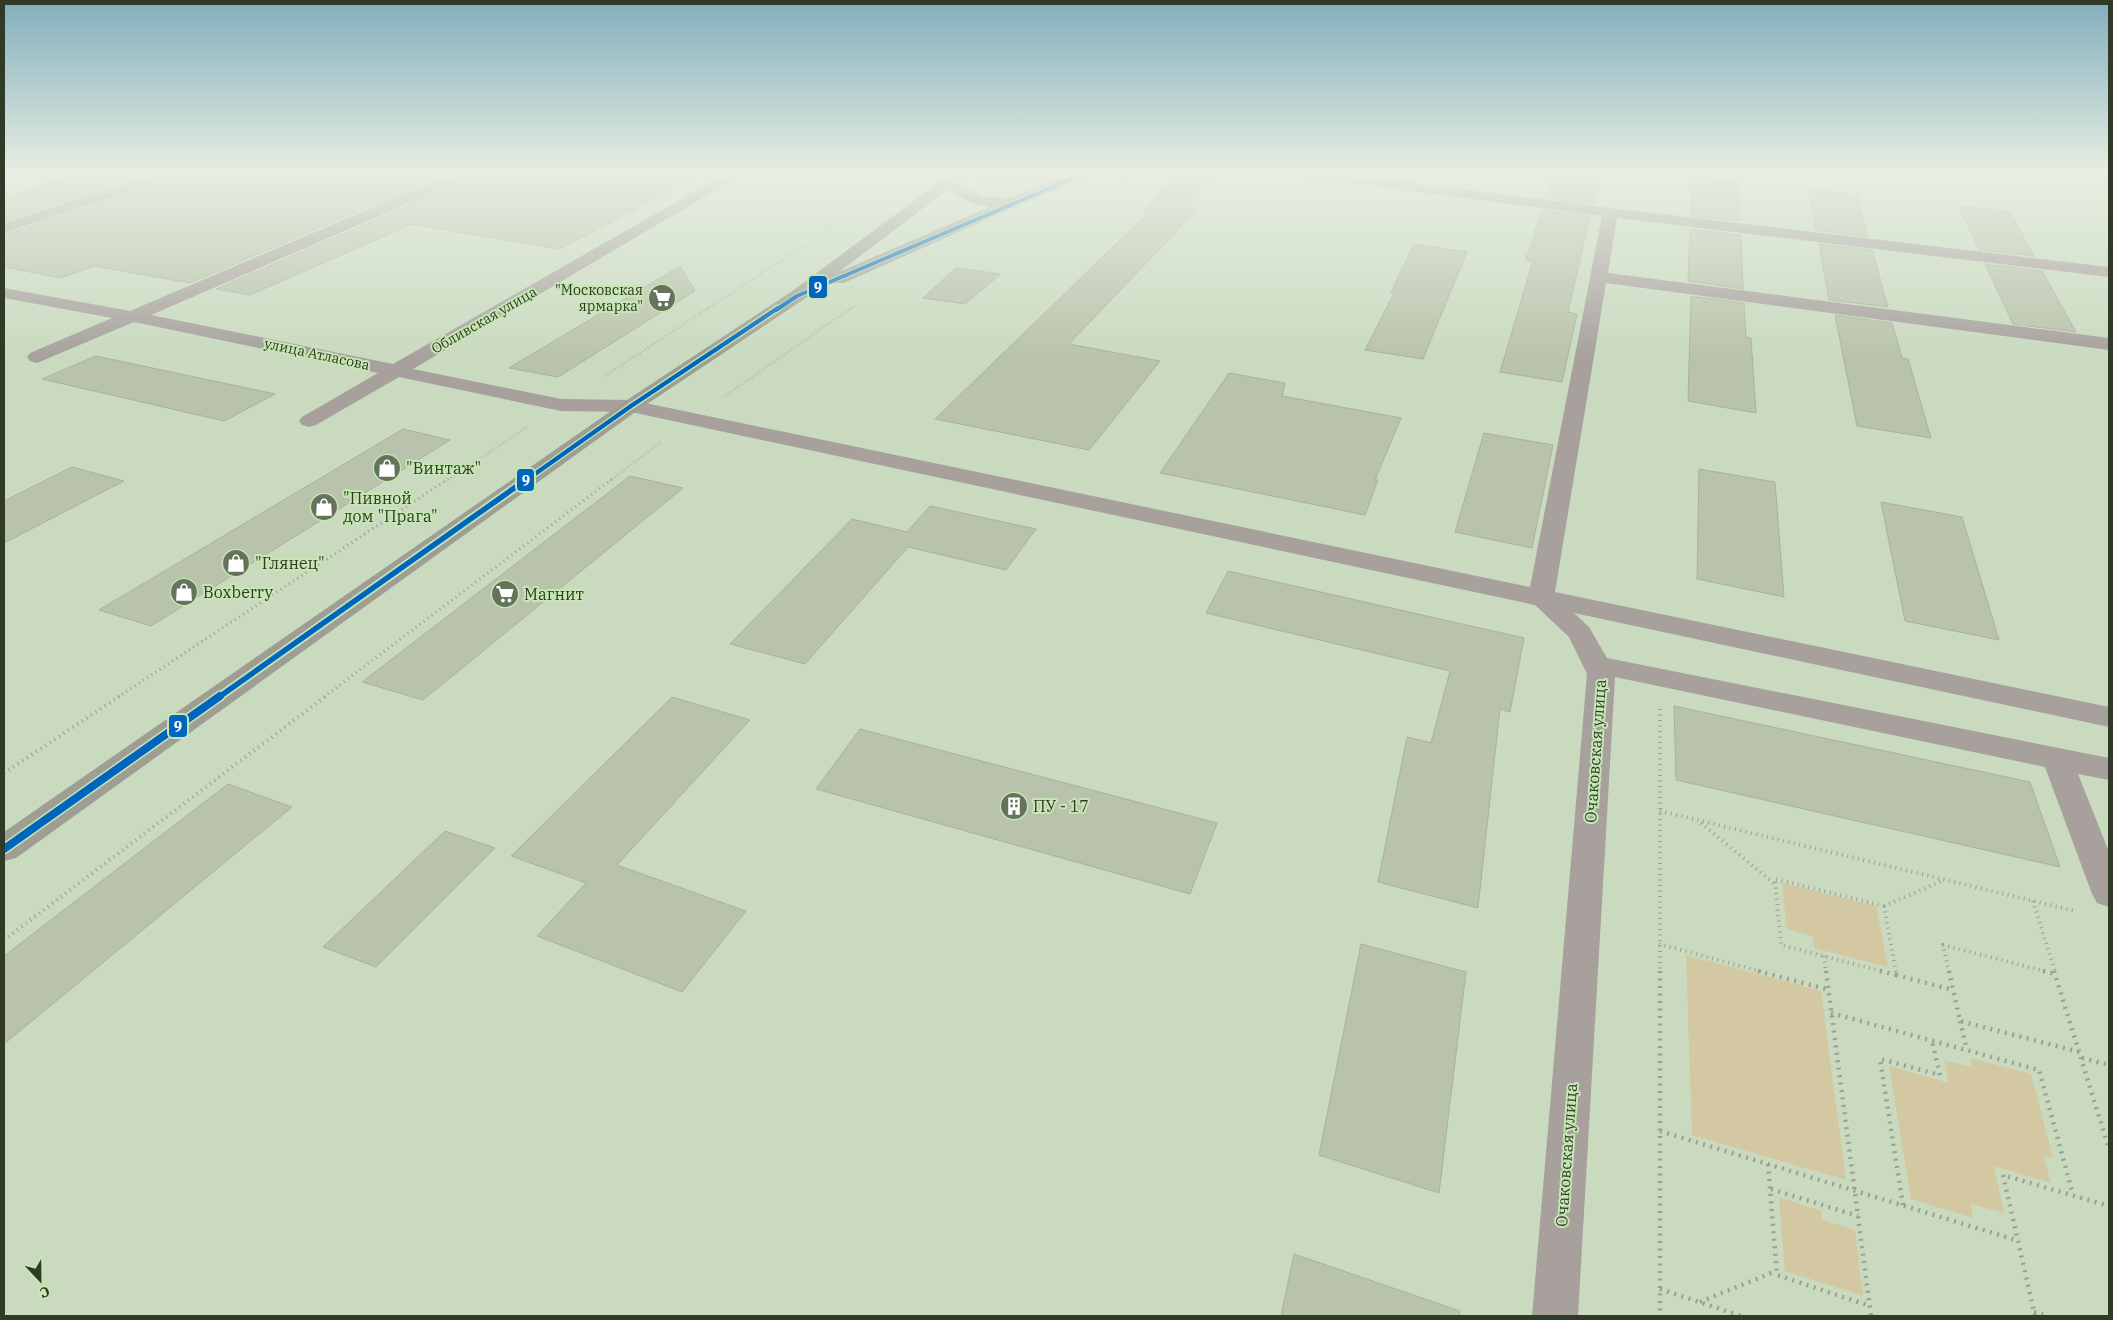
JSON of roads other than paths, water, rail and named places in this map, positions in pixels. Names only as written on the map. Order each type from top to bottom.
[{"type":"highway","points":[[4,849],[631,406],[797,296],[877,236]]},
{"type":"highway","points":[[797,296],[937,236]]},
{"type":"street","points":[[37,356],[319,236]]},
{"type":"street","name":"Обливская улица","points":[[309,421],[630,236]]},
{"type":"street","points":[[1541,596],[1606,236]]},
{"type":"street","points":[[1801,236],[2109,272]]},
{"type":"street","points":[[1599,277],[2109,344]]},
{"type":"street","name":"улица Атласова","points":[[4,292],[130,316],[561,405],[631,406],[692,418],[2109,717]]},
{"type":"street","name":"Очаковская улица","points":[[1541,596],[1580,633],[1601,674],[1555,1316]]},
{"type":"street","points":[[1597,666],[2109,770]]},
{"type":"street","points":[[2057,759],[2109,894]]},
{"type":"place","name":"\"Московская ярмарка\"","points":[[662,298]]},
{"type":"place","name":"\"Винтаж\"","points":[[387,468]]},
{"type":"place","name":"\"Пивной дом \"Прага\"","points":[[324,507]]},
{"type":"place","name":"\"Глянец\"","points":[[236,563]]},
{"type":"place","name":"Boxberry","points":[[184,592]]},
{"type":"place","name":"Магнит","points":[[505,594]]},
{"type":"place","name":"ПУ - 17","points":[[1014,806]]}]
